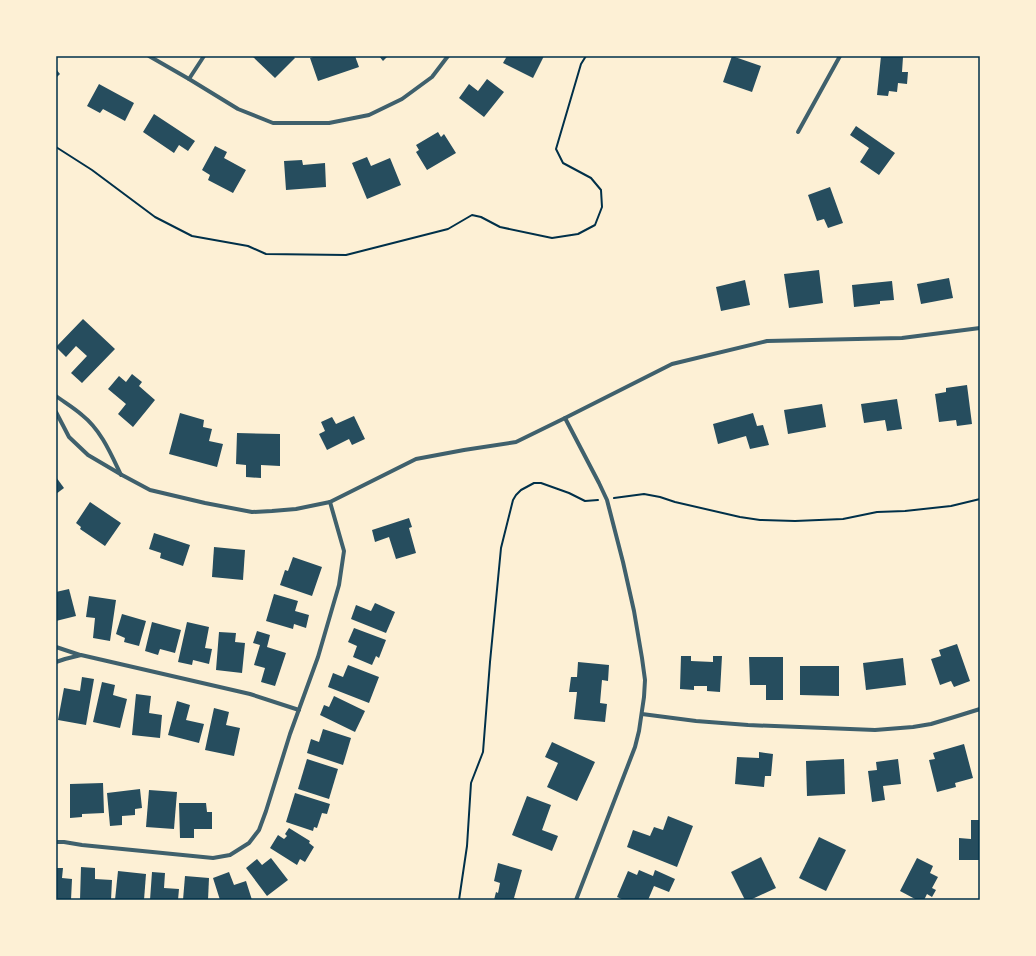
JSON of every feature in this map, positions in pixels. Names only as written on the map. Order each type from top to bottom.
[{"type":"street","points":[[148,56],[189,78],[238,109],[273,123],[329,123],[369,115],[402,99],[432,77],[448,56]]},
{"type":"street","points":[[189,78],[204,56]]},
{"type":"street","points":[[798,132],[840,56]]},
{"type":"street","points":[[56,412],[69,437],[88,455],[150,490],[252,512],[296,509],[330,502],[416,459],[516,442],[672,364],[767,341],[902,338],[980,328]]},
{"type":"street","points":[[56,396],[82,415],[92,425],[105,442],[122,475]]},
{"type":"street","points":[[565,418],[607,500],[634,611],[642,658],[644,686],[642,714],[635,747],[576,900]]},
{"type":"street","points":[[56,842],[213,858],[230,855],[249,843],[259,830],[266,811],[290,734],[318,657],[339,585],[344,551],[330,502]]},
{"type":"street","points":[[56,647],[81,655],[250,694],[299,710]]},
{"type":"street","points":[[56,662],[65,658],[81,655]]},
{"type":"street","points":[[642,714],[696,721],[748,725],[875,730],[931,724],[980,709]]},
{"type":"path","points":[[56,147],[92,170],[155,217],[192,236],[248,246],[266,254],[346,255],[448,229],[472,215],[481,216],[500,227],[552,238],[578,234],[595,225],[602,207],[601,190],[591,178],[563,163],[556,149],[581,64],[586,56]]},
{"type":"path","points":[[459,900],[467,846],[471,783],[483,752],[501,548],[513,500],[516,495],[527,486],[541,483],[569,493],[585,501],[607,500],[644,494],[740,517],[760,520],[795,521],[843,519],[877,512],[951,506],[980,499]]},
{"type":"building","points":[[252,56],[293,56],[295,58],[275,78]]},
{"type":"building","points":[[316,56],[355,56],[359,67],[318,81],[310,58]]},
{"type":"building","points":[[379,56],[388,56],[383,61]]},
{"type":"building","points":[[507,56],[544,56],[533,78],[503,63]]},
{"type":"building","points":[[732,56],[761,66],[752,92],[723,82]]},
{"type":"building","points":[[881,56],[903,57],[902,72],[908,72],[907,84],[898,83],[897,92],[889,91],[888,96],[877,95]]},
{"type":"building","points":[[56,69],[60,74],[56,78]]},
{"type":"building","points":[[487,79],[504,92],[484,117],[459,98],[469,84],[478,91]]},
{"type":"building","points":[[99,84],[134,103],[125,121],[103,109],[100,113],[87,106]]},
{"type":"building","points":[[154,114],[195,141],[188,151],[179,145],[174,153],[143,132]]},
{"type":"building","points":[[856,126],[895,153],[879,175],[860,162],[869,148],[850,135]]},
{"type":"building","points":[[438,132],[441,137],[444,134],[456,153],[427,170],[416,152],[419,150],[416,145]]},
{"type":"building","points":[[215,146],[227,152],[224,158],[246,170],[233,193],[208,180],[210,175],[202,170]]},
{"type":"building","points":[[367,157],[371,166],[390,158],[401,185],[367,199],[352,163]]},
{"type":"building","points":[[302,160],[303,165],[325,163],[326,187],[286,190],[284,161]]},
{"type":"building","points":[[830,187],[843,223],[828,228],[824,219],[817,221],[808,195]]},
{"type":"building","points":[[819,270],[823,303],[789,308],[784,274]]},
{"type":"building","points":[[949,278],[953,298],[921,304],[917,284]]},
{"type":"building","points":[[745,280],[750,305],[721,311],[716,287]]},
{"type":"building","points":[[892,281],[894,300],[880,301],[880,304],[854,307],[852,285]]},
{"type":"building","points":[[83,319],[115,349],[82,383],[71,373],[87,356],[76,346],[66,357],[56,347]]},
{"type":"building","points":[[132,374],[142,382],[139,386],[155,400],[133,427],[118,414],[126,404],[108,389],[119,376],[126,382]]},
{"type":"building","points":[[967,385],[972,424],[957,426],[956,420],[939,422],[935,394],[946,392],[946,388]]},
{"type":"building","points":[[897,399],[902,429],[887,431],[885,420],[864,423],[861,404]]},
{"type":"building","points":[[822,404],[826,427],[788,434],[784,410]]},
{"type":"building","points":[[180,413],[204,420],[203,427],[212,429],[209,441],[223,444],[217,467],[169,454]]},
{"type":"building","points":[[753,413],[757,426],[763,425],[769,445],[750,449],[746,436],[718,444],[713,424]]},
{"type":"building","points":[[354,416],[365,439],[352,445],[349,439],[327,450],[319,434],[325,431],[321,422],[332,417],[336,424]]},
{"type":"building","points":[[237,433],[280,434],[280,466],[261,465],[261,478],[246,477],[246,465],[236,464]]},
{"type":"building","points":[[56,477],[64,488],[56,494]]},
{"type":"building","points":[[90,502],[121,523],[105,546],[80,529],[81,527],[76,523]]},
{"type":"building","points":[[409,518],[412,527],[409,528],[416,553],[396,559],[389,537],[375,542],[372,530]]},
{"type":"building","points":[[154,533],[190,545],[183,566],[160,558],[161,553],[149,549]]},
{"type":"building","points":[[214,547],[245,550],[243,580],[212,577]]},
{"type":"building","points":[[293,557],[322,567],[312,596],[280,585],[285,570],[288,571]]},
{"type":"building","points":[[69,589],[76,616],[56,621],[56,592]]},
{"type":"building","points":[[274,594],[298,601],[295,611],[309,615],[306,628],[294,624],[293,629],[266,621]]},
{"type":"building","points":[[89,596],[116,600],[110,641],[93,638],[95,618],[86,617]]},
{"type":"building","points":[[375,603],[395,612],[386,633],[351,619],[356,605],[371,611]]},
{"type":"building","points":[[122,614],[146,621],[139,646],[124,642],[125,638],[116,634]]},
{"type":"building","points":[[152,622],[181,630],[175,653],[160,649],[158,655],[145,651]]},
{"type":"building","points":[[187,622],[209,627],[205,648],[212,649],[209,664],[193,660],[192,665],[178,662]]},
{"type":"building","points":[[354,628],[386,640],[379,658],[376,656],[372,665],[353,657],[357,646],[348,642]]},
{"type":"building","points":[[257,631],[270,635],[267,647],[286,653],[275,686],[261,682],[265,668],[254,665],[260,645],[253,643]]},
{"type":"building","points":[[219,632],[236,633],[235,642],[245,643],[242,673],[216,670]]},
{"type":"building","points":[[957,644],[970,681],[954,687],[951,681],[940,685],[931,659],[941,656],[939,650]]},
{"type":"building","points":[[681,656],[691,656],[691,661],[713,662],[713,656],[722,656],[720,692],[707,691],[707,686],[694,686],[694,690],[680,689]]},
{"type":"building","points":[[749,657],[783,657],[783,700],[766,700],[766,685],[750,685]]},
{"type":"building","points":[[903,658],[906,685],[866,690],[863,663]]},
{"type":"building","points":[[578,662],[609,665],[608,681],[602,680],[600,703],[607,704],[605,722],[574,719],[577,692],[569,692],[571,677],[577,677]]},
{"type":"building","points":[[348,665],[379,677],[369,703],[328,687],[333,673],[343,677]]},
{"type":"building","points":[[800,666],[839,666],[839,696],[800,695]]},
{"type":"building","points":[[82,677],[94,679],[86,725],[58,720],[64,688],[80,691]]},
{"type":"building","points":[[102,682],[115,685],[113,695],[127,699],[120,728],[93,722]]},
{"type":"building","points":[[136,694],[151,696],[149,713],[162,715],[160,738],[132,735]]},
{"type":"building","points":[[334,696],[365,711],[355,732],[320,715],[324,705],[329,707]]},
{"type":"building","points":[[177,701],[190,705],[186,720],[204,724],[199,743],[168,735]]},
{"type":"building","points":[[214,708],[229,712],[226,725],[240,728],[234,756],[205,750]]},
{"type":"building","points":[[323,729],[351,738],[343,765],[307,753],[311,739],[319,742]]},
{"type":"building","points":[[552,742],[595,762],[577,801],[547,787],[558,763],[545,757]]},
{"type":"building","points":[[964,744],[973,778],[955,783],[956,787],[937,792],[929,760],[935,759],[933,753]]},
{"type":"building","points":[[759,752],[773,754],[771,776],[765,776],[764,787],[735,784],[737,757],[759,758]]},
{"type":"building","points":[[307,759],[338,769],[329,799],[298,789]]},
{"type":"building","points":[[844,759],[845,794],[807,796],[806,761]]},
{"type":"building","points":[[898,759],[901,784],[883,786],[885,800],[872,802],[868,771],[877,770],[876,762]]},
{"type":"building","points":[[103,783],[104,813],[82,814],[82,817],[70,818],[70,784]]},
{"type":"building","points":[[140,789],[142,808],[135,809],[135,815],[122,816],[122,825],[110,826],[107,793]]},
{"type":"building","points":[[149,790],[177,792],[174,829],[146,827]]},
{"type":"building","points":[[295,793],[330,804],[327,814],[322,813],[317,828],[314,827],[313,831],[286,822]]},
{"type":"building","points":[[527,796],[551,805],[542,830],[558,836],[552,851],[512,835]]},
{"type":"building","points":[[179,803],[206,803],[207,812],[212,812],[212,829],[194,829],[194,838],[180,838]]},
{"type":"building","points":[[668,816],[693,826],[677,867],[627,847],[633,830],[650,836],[654,827],[663,830]]},
{"type":"building","points":[[971,820],[980,820],[980,860],[959,860],[959,838],[971,839]]},
{"type":"building","points":[[289,828],[310,841],[309,843],[314,847],[305,862],[300,859],[297,865],[270,848],[278,835],[284,839],[287,836],[285,834]]},
{"type":"building","points":[[819,837],[846,850],[826,891],[799,878]]},
{"type":"building","points":[[761,857],[776,888],[750,900],[745,900],[731,872]]},
{"type":"building","points":[[271,858],[288,880],[267,896],[246,868],[257,859],[262,865]]},
{"type":"building","points":[[917,858],[933,866],[930,873],[938,877],[932,888],[936,890],[932,897],[927,894],[924,900],[917,900],[900,891]]},
{"type":"building","points":[[498,863],[522,870],[514,898],[521,900],[494,900],[496,892],[498,893],[500,883],[494,881]]},
{"type":"building","points":[[81,867],[95,868],[95,879],[112,880],[111,900],[80,900]]},
{"type":"building","points":[[56,868],[63,868],[62,878],[72,879],[71,900],[56,900]]},
{"type":"building","points":[[639,870],[653,876],[655,870],[675,879],[669,892],[654,886],[648,900],[624,900],[617,897],[628,871],[637,875]]},
{"type":"building","points":[[118,871],[146,874],[144,900],[115,900]]},
{"type":"building","points":[[152,872],[165,873],[164,888],[179,889],[178,900],[150,900]]},
{"type":"building","points":[[229,872],[234,885],[246,881],[252,900],[220,900],[213,878]]},
{"type":"building","points":[[185,876],[209,878],[208,900],[183,900]]}]
